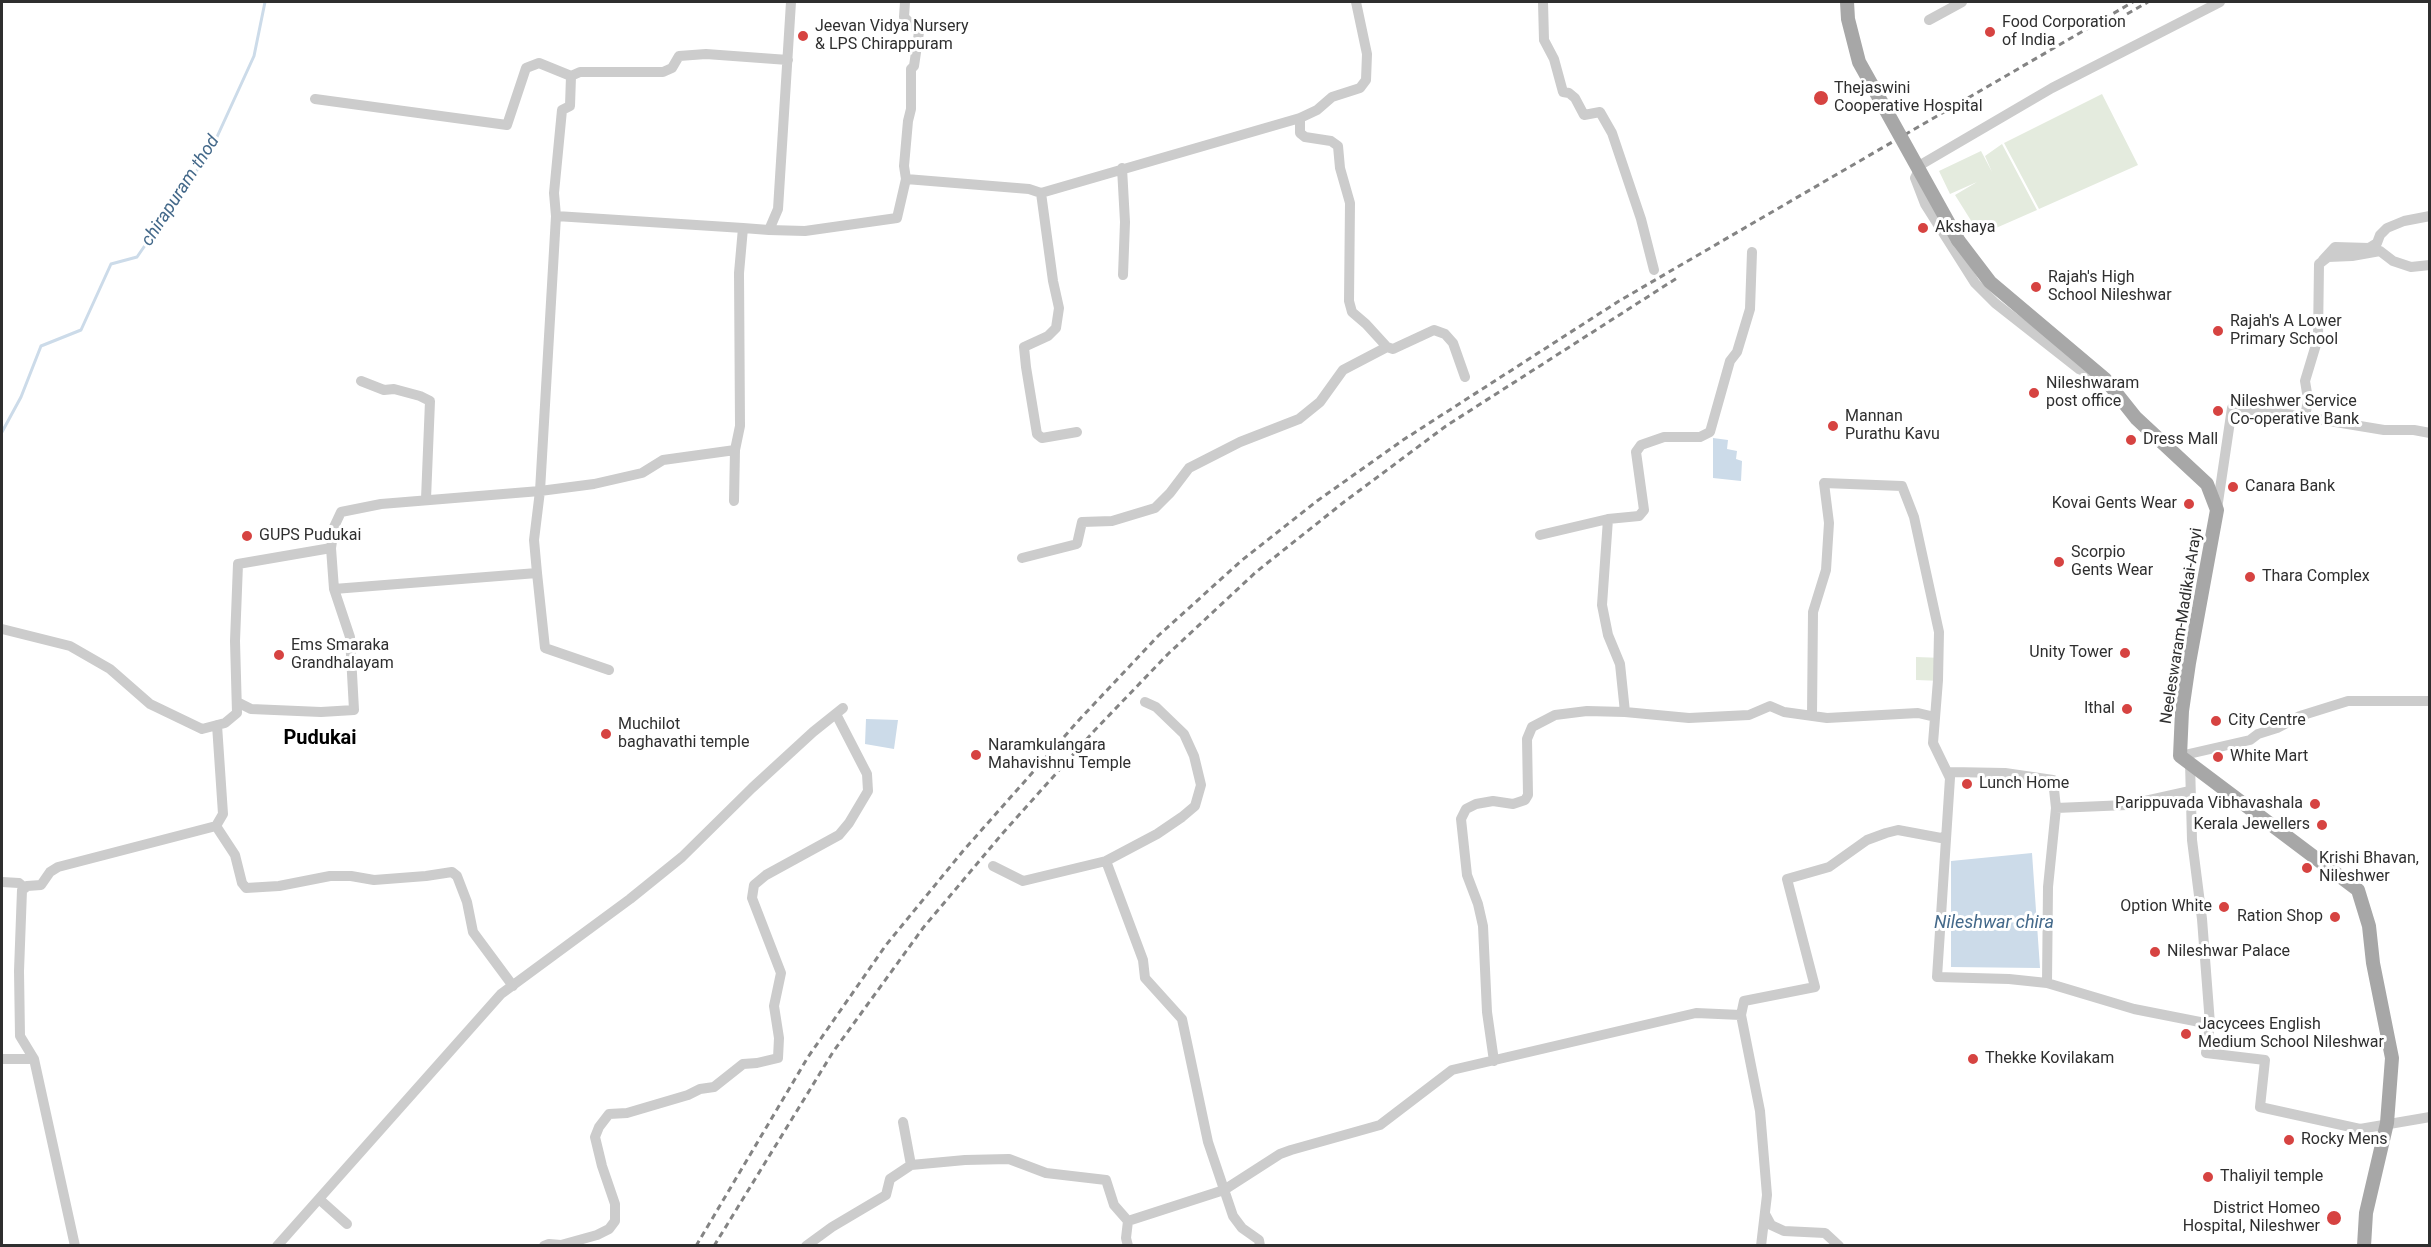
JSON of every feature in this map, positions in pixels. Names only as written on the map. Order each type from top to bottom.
[{"type":"main road","name":"Neeleswaram-Madikai-Arayi","points":[[1847,2],[1848,19],[1859,62],[1958,240],[1990,282],[2105,380],[2136,418],[2207,484],[2217,510],[2182,711],[2185,759]]},
{"type":"main road","points":[[2185,759],[2229,795],[2297,842],[2358,890],[2369,926],[2373,963],[2392,1058],[2387,1123],[2366,1213],[2364,1245]]},
{"type":"street","points":[[769,230],[778,209],[791,2]]},
{"type":"street","points":[[556,216],[805,231],[897,218],[906,179],[904,166],[911,109],[911,69],[914,66],[919,32],[904,17],[905,2]]},
{"type":"street","points":[[906,179],[1029,189],[1041,193],[1300,118],[1317,110],[1332,97],[1360,88],[1365,80],[1367,54],[1356,2]]},
{"type":"street","points":[[1543,2],[1544,40],[1554,59],[1563,92],[1575,98],[1584,116],[1600,112],[1612,133],[1641,219],[1654,270]]},
{"type":"street","points":[[1929,20],[1962,2]]},
{"type":"street","points":[[2105,380],[2079,369],[1995,303],[1975,283],[1925,204],[1915,178],[1922,164],[2052,88],[2220,2]]},
{"type":"street","points":[[315,99],[507,125],[526,68],[539,63],[571,76],[580,72],[663,72],[672,68],[679,56],[688,55],[706,54],[788,60]]},
{"type":"street","points":[[571,76],[570,106],[562,110],[558,127],[550,327],[540,491],[534,540],[545,648],[609,670]]},
{"type":"street","points":[[1300,118],[1300,133],[1305,137],[1331,141],[1338,146],[1340,168],[1350,203],[1349,301],[1352,312],[1387,347],[1393,349],[1434,330],[1445,334],[1453,343],[1465,377]]},
{"type":"street","points":[[1122,168],[1125,222],[1124,275]]},
{"type":"street","points":[[1041,193],[1059,308],[1056,328],[1048,336],[1024,346],[1026,367],[1037,434],[1042,438],[1077,432]]},
{"type":"street","points":[[2305,418],[2308,399],[2305,381],[2318,338],[2319,264],[2335,247],[2369,248],[2377,243],[2380,235],[2387,228],[2403,221],[2430,216]]},
{"type":"street","points":[[734,501],[735,450],[740,426],[739,273],[743,228]]},
{"type":"street","points":[[2322,262],[2328,257],[2380,251],[2393,261],[2411,267],[2430,265]]},
{"type":"street","points":[[1540,535],[1608,519],[1639,516],[1644,510],[1636,452],[1641,445],[1665,437],[1700,436],[1710,432],[1730,361],[1737,352],[1750,309],[1752,252]]},
{"type":"street","points":[[1022,558],[1077,544],[1082,522],[1112,521],[1155,508],[1189,468],[1240,442],[1299,419],[1320,402],[1343,370],[1387,347]]},
{"type":"street","points":[[361,381],[384,390],[394,389],[430,401],[426,499]]},
{"type":"street","points":[[2217,510],[2232,408],[2384,430],[2414,430],[2430,433]]},
{"type":"street","points":[[237,702],[251,709],[321,712],[354,710],[350,638],[334,589],[331,548],[334,527],[341,512],[381,504],[426,499],[540,491],[594,484],[642,473],[663,460],[735,450]]},
{"type":"street","points":[[1812,715],[1813,612],[1826,570],[1829,523],[1824,483],[1902,486],[1914,517],[1939,632],[1933,743],[1950,778]]},
{"type":"street","points":[[1608,519],[1602,605],[1606,627],[1620,664],[1625,712]]},
{"type":"street","points":[[2,629],[70,646],[110,669],[150,704],[202,729],[225,723],[237,713],[234,641],[238,564],[331,548]]},
{"type":"street","points":[[334,589],[537,573]]},
{"type":"street","points":[[2430,701],[2348,701],[2300,716],[2277,728],[2258,734],[2250,740],[2185,759],[2190,791],[2192,840],[2202,919],[2210,1024],[2206,1053],[2265,1060],[2260,1107],[2360,1129],[2430,1117]]},
{"type":"street","points":[[993,866],[1023,881],[1106,861],[1157,834],[1195,806],[1202,784],[1194,756],[1184,734],[1156,707],[1145,702]]},
{"type":"street","points":[[1494,1061],[1487,1012],[1483,926],[1478,903],[1467,875],[1461,819],[1466,808],[1476,804],[1493,801],[1513,804],[1525,800],[1528,795],[1527,739],[1532,727],[1555,715],[1587,711],[1689,718],[1749,715],[1770,706],[1785,712],[1827,718],[1918,713],[1935,717]]},
{"type":"street","points":[[277,1245],[501,994],[630,899],[682,857],[752,788],[839,711],[867,774],[868,790],[849,823],[839,835],[766,875],[754,885],[752,898],[781,973],[774,1006],[779,1038],[778,1058],[743,1064],[714,1088],[700,1089],[688,1095],[627,1113],[609,1114],[599,1127],[596,1137],[615,1204],[615,1221],[609,1229],[597,1234],[561,1245],[544,1245]]},
{"type":"street","points":[[75,1245],[34,1059],[20,1036],[19,970],[22,890],[41,885],[50,872],[58,867],[216,826],[223,814],[217,725]]},
{"type":"street","points":[[2047,983],[2048,886],[2056,808],[2053,780],[2005,773],[1950,772],[1937,977],[2009,979],[2047,983],[2134,1009],[2210,1024]]},
{"type":"street","points":[[2056,808],[2127,805],[2190,791]]},
{"type":"street","points":[[216,826],[235,855],[242,883],[246,888],[279,886],[330,876],[351,876],[374,880],[452,872],[457,876],[467,902],[473,932],[513,986]]},
{"type":"street","points":[[1761,1245],[1767,1195],[1760,1111],[1741,1015],[1744,1001],[1815,987],[1787,879],[1829,867],[1867,840],[1886,833],[1898,830],[1941,838],[1946,836]]},
{"type":"street","points":[[1106,861],[1143,960],[1145,978],[1182,1019],[1208,1142],[1233,1216],[1242,1228],[1259,1240],[1260,1245]]},
{"type":"street","points":[[2,882],[20,883],[25,888]]},
{"type":"street","points":[[1128,1221],[1224,1190],[1291,1150],[1380,1125],[1452,1070],[1696,1013],[1741,1015]]},
{"type":"street","points":[[2,1059],[34,1059]]},
{"type":"street","points":[[903,1122],[911,1165]]},
{"type":"street","points":[[806,1245],[886,1195],[890,1179],[911,1165],[965,1160],[1009,1160],[1046,1173],[1107,1180],[1114,1205],[1128,1221],[1126,1239],[1128,1245]]},
{"type":"street","points":[[319,1199],[347,1224]]},
{"type":"street","points":[[1765,1214],[1771,1225],[1784,1231],[1825,1233],[1839,1245]]},
{"type":"shaded area","points":[[2102,94],[2138,165],[2039,209],[2004,143]]},
{"type":"shaded area","points":[[2002,144],[2037,210],[1980,235],[1955,195],[1977,182],[1950,194],[1939,171],[1981,151],[1992,172],[1985,156]]},
{"type":"shaded area","points":[[1916,657],[1943,658],[1942,681],[1916,680]]},
{"type":"water","points":[[1713,438],[1728,440],[1727,449],[1737,451],[1736,459],[1742,461],[1741,481],[1713,478]]},
{"type":"water","points":[[866,719],[898,720],[894,749],[865,744]]},
{"type":"water","name":"Nileshwar chira","points":[[2032,853],[2040,968],[1951,967],[1951,861]]},
{"type":"waterway","name":"chirapuram thod","points":[[2,432],[21,397],[41,346],[81,330],[111,264],[137,257],[211,150],[254,56],[265,2]]},
{"type":"railway","points":[[696,1246],[808,1057],[886,945],[963,851],[1079,720],[1158,636],[1241,561],[1317,501],[1403,440],[1619,301],[2133,2]]},
{"type":"railway","points":[[2127,14],[2148,2]]},
{"type":"railway","points":[[714,1246],[833,1052],[923,928],[1002,834],[1094,731],[1168,654],[1256,572],[1344,502],[1446,426],[1677,278]]},
{"type":"place","name":"Food Corporation of India","points":[[1990,32]]},
{"type":"place","name":"Jeevan Vidya Nursery & LPS Chirappuram","points":[[803,36]]},
{"type":"place","name":"Thejaswini Cooperative Hospital","points":[[1821,98]]},
{"type":"place","name":"Akshaya","points":[[1923,228]]},
{"type":"place","name":"Rajah's High School Nileshwar","points":[[2036,287]]},
{"type":"place","name":"Rajah's A Lower Primary School","points":[[2218,331]]},
{"type":"place","name":"Nileshwaram post office","points":[[2034,393]]},
{"type":"place","name":"Nileshwer Service Co-operative Bank","points":[[2218,411]]},
{"type":"place","name":"Mannan Purathu Kavu","points":[[1833,426]]},
{"type":"place","name":"Dress Mall","points":[[2131,440]]},
{"type":"place","name":"Canara Bank","points":[[2233,487]]},
{"type":"place","name":"Kovai Gents Wear","points":[[2189,504]]},
{"type":"place","name":"GUPS Pudukai","points":[[247,536]]},
{"type":"place","name":"Scorpio Gents Wear","points":[[2059,562]]},
{"type":"place","name":"Thara Complex","points":[[2250,577]]},
{"type":"place","name":"Unity Tower","points":[[2125,653]]},
{"type":"place","name":"Ems Smaraka Grandhalayam","points":[[279,655]]},
{"type":"place","name":"Ithal","points":[[2127,709]]},
{"type":"place","name":"City Centre","points":[[2216,721]]},
{"type":"place","name":"Muchilot baghavathi temple","points":[[606,734]]},
{"type":"place","name":"Naramkulangara Mahavishnu Temple","points":[[976,755]]},
{"type":"place","name":"White Mart","points":[[2218,757]]},
{"type":"place","name":"Lunch Home","points":[[1967,784]]},
{"type":"place","name":"Parippuvada Vibhavashala","points":[[2315,804]]},
{"type":"place","name":"Kerala Jewellers","points":[[2322,825]]},
{"type":"place","name":"Krishi Bhavan, Nileshwer","points":[[2307,868]]},
{"type":"place","name":"Option White","points":[[2224,907]]},
{"type":"place","name":"Ration Shop","points":[[2335,917]]},
{"type":"place","name":"Nileshwar Palace","points":[[2155,952]]},
{"type":"place","name":"Jacycees English Medium School Nileshwar","points":[[2186,1034]]},
{"type":"place","name":"Thekke Kovilakam","points":[[1973,1059]]},
{"type":"place","name":"Rocky Mens","points":[[2289,1140]]},
{"type":"place","name":"Thaliyil temple","points":[[2208,1177]]},
{"type":"place","name":"District Homeo Hospital, Nileshwer","points":[[2334,1218]]},
{"type":"district","name":"Pudukai","points":[[320,739]]}]
